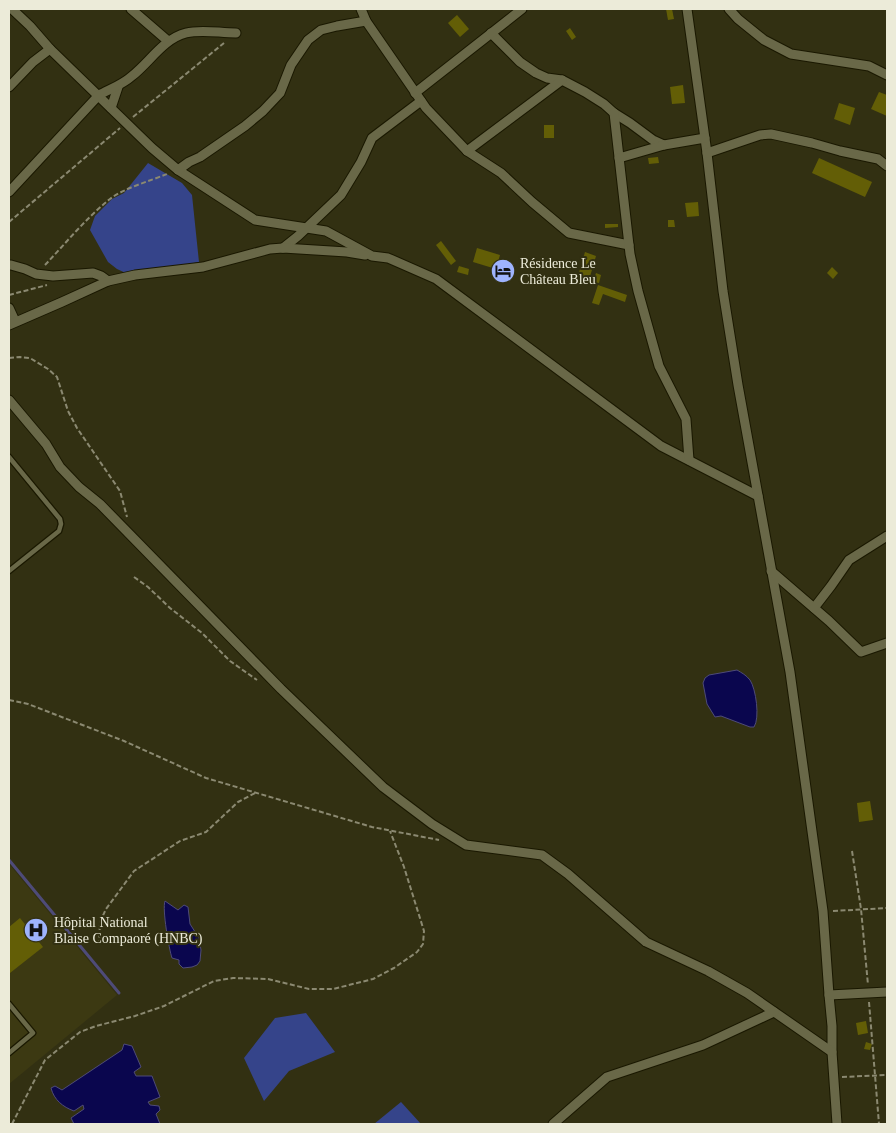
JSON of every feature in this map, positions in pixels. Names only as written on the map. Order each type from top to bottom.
[{"type":"street","points":[[12,9],[126,123],[178,170],[255,220],[326,230],[372,256]]},
{"type":"street","points":[[130,9],[168,41]]},
{"type":"street","points":[[361,9],[366,21],[426,108],[467,151],[501,173],[532,202],[570,233],[629,245]]},
{"type":"street","points":[[415,92],[522,9]]},
{"type":"street","points":[[687,9],[738,385],[790,672],[823,911],[837,1124]]},
{"type":"street","points":[[729,9],[738,19],[764,40],[791,54],[869,66],[887,75]]},
{"type":"street","points":[[178,170],[223,142],[264,111],[280,93],[291,65],[308,40],[322,30],[366,21]]},
{"type":"street","points":[[9,192],[99,95],[118,87],[132,77],[168,41],[186,33],[209,31],[236,34]]},
{"type":"street","points":[[491,32],[520,62],[536,73],[547,78],[562,80],[585,92],[653,140],[664,145]]},
{"type":"street","points":[[9,88],[33,62],[50,49]]},
{"type":"street","points":[[467,151],[562,80]]},
{"type":"street","points":[[111,108],[118,87]]},
{"type":"street","points":[[283,248],[341,195],[361,162],[372,138],[421,101]]},
{"type":"street","points":[[614,112],[629,245],[638,290],[659,366],[686,419],[689,460]]},
{"type":"street","points":[[707,153],[760,135],[771,134],[878,159],[887,166]]},
{"type":"street","points":[[619,158],[664,145],[705,138]]},
{"type":"street","points":[[9,308],[12,323],[108,281],[203,267],[270,249],[283,248],[347,252],[388,258],[436,279],[661,446],[758,496]]},
{"type":"street","points":[[9,265],[36,274],[53,276],[93,273],[108,281]]},
{"type":"street","points":[[9,400],[46,444],[60,467],[79,487],[100,504],[281,689],[383,787],[432,824],[466,845],[542,855],[568,874],[646,942],[716,975],[747,993],[832,1052]]},
{"type":"street","points":[[814,608],[849,560],[887,536]]},
{"type":"street","points":[[771,571],[861,652],[887,642]]},
{"type":"street","points":[[829,995],[887,992]]},
{"type":"street","points":[[554,1124],[607,1077],[703,1045],[774,1012]]},
{"type":"lane","points":[[9,456],[60,519],[61,524],[59,531],[9,571]]},
{"type":"lane","points":[[9,1004],[33,1033],[9,1053]]},
{"type":"path","points":[[9,222],[126,123],[236,34]]},
{"type":"path","points":[[36,274],[92,215],[111,198],[123,191],[178,170]]},
{"type":"path","points":[[9,358],[30,358],[57,377],[68,411],[77,428],[120,491],[126,509],[129,533]]},
{"type":"path","points":[[134,577],[202,633],[230,661],[261,683]]},
{"type":"path","points":[[9,700],[28,704],[115,738],[206,778],[372,827],[440,840]]},
{"type":"path","points":[[99,945],[100,922],[106,909],[134,871],[180,841],[206,832],[238,802],[256,793]]},
{"type":"path","points":[[12,1124],[45,1060],[80,1032],[164,1006],[214,981],[233,978],[268,979],[309,989],[333,989],[373,979],[394,968],[417,952],[423,944],[424,931],[404,867],[390,831]]},
{"type":"path","points":[[823,911],[887,908]]},
{"type":"path","points":[[834,1078],[887,1075]]},
{"type":"shaded area","points":[[148,163],[182,183],[192,195],[199,262],[130,275],[108,262],[90,230],[95,216],[112,199],[124,193]]},
{"type":"shaded area","points":[[737,670],[750,680],[754,690],[757,717],[754,727],[721,716],[715,717],[707,704],[703,683],[705,678],[709,675]]},
{"type":"shaded area","name":"Hôpital National Blaise Compaoré (HNBC)","points":[[9,864],[117,995],[9,1084]]},
{"type":"shaded area","points":[[165,901],[178,910],[184,905],[188,907],[190,924],[199,938],[201,950],[200,961],[197,965],[183,968],[179,964],[179,960],[172,958],[165,920]]},
{"type":"shaded area","points":[[306,1013],[335,1052],[289,1071],[264,1101],[244,1058],[275,1018]]},
{"type":"shaded area","points":[[124,1044],[132,1046],[141,1067],[134,1072],[136,1076],[152,1076],[160,1097],[148,1102],[150,1105],[159,1106],[160,1110],[156,1114],[160,1124],[74,1124],[71,1118],[84,1109],[83,1105],[74,1111],[66,1107],[57,1099],[51,1088],[55,1086],[62,1090],[122,1050]]},
{"type":"shaded area","points":[[401,1102],[421,1124],[374,1124]]},
{"type":"building","points":[[666,9],[672,9],[674,19],[668,20]]},
{"type":"building","points":[[457,15],[469,29],[460,37],[448,23]]},
{"type":"building","points":[[570,28],[576,37],[572,40],[566,31]]},
{"type":"building","points":[[683,85],[685,103],[672,104],[670,87]]},
{"type":"building","points":[[879,92],[887,95],[887,116],[871,109]]},
{"type":"building","points":[[839,103],[855,108],[850,125],[834,119]]},
{"type":"building","points":[[544,125],[554,125],[554,138],[544,138]]},
{"type":"building","points":[[658,157],[659,163],[649,164],[648,158]]},
{"type":"building","points":[[819,158],[872,182],[865,197],[812,173]]},
{"type":"building","points":[[698,202],[699,216],[687,217],[685,203]]},
{"type":"building","points":[[668,220],[674,220],[675,227],[668,227]]},
{"type":"building","points":[[605,224],[618,224],[618,227],[605,228]]},
{"type":"building","points":[[441,241],[456,261],[451,265],[436,245]]},
{"type":"building","points":[[477,248],[500,255],[496,269],[473,262]]},
{"type":"building","points":[[585,252],[596,256],[589,280],[578,276]]},
{"type":"building","points":[[459,266],[469,269],[468,275],[457,272]]},
{"type":"building","points":[[832,267],[838,273],[833,279],[827,273]]},
{"type":"building","points":[[596,273],[601,275],[599,283],[593,282]]},
{"type":"building","points":[[598,285],[627,295],[625,302],[603,294],[599,305],[592,303]]},
{"type":"building","points":[[870,801],[873,820],[859,822],[857,803]]},
{"type":"building","points":[[20,918],[43,947],[10,973],[9,927]]},
{"type":"building","points":[[866,1021],[868,1033],[858,1035],[856,1023]]},
{"type":"building","points":[[866,1042],[872,1044],[870,1050],[864,1049]]},
{"type":"waterway","points":[[9,860],[119,993]]},
{"type":"place","name":"Résidence Le Château Bleu","points":[[503,271]]},
{"type":"place","name":"Hôpital National Blaise Compaoré (HNBC)","points":[[36,930]]}]
